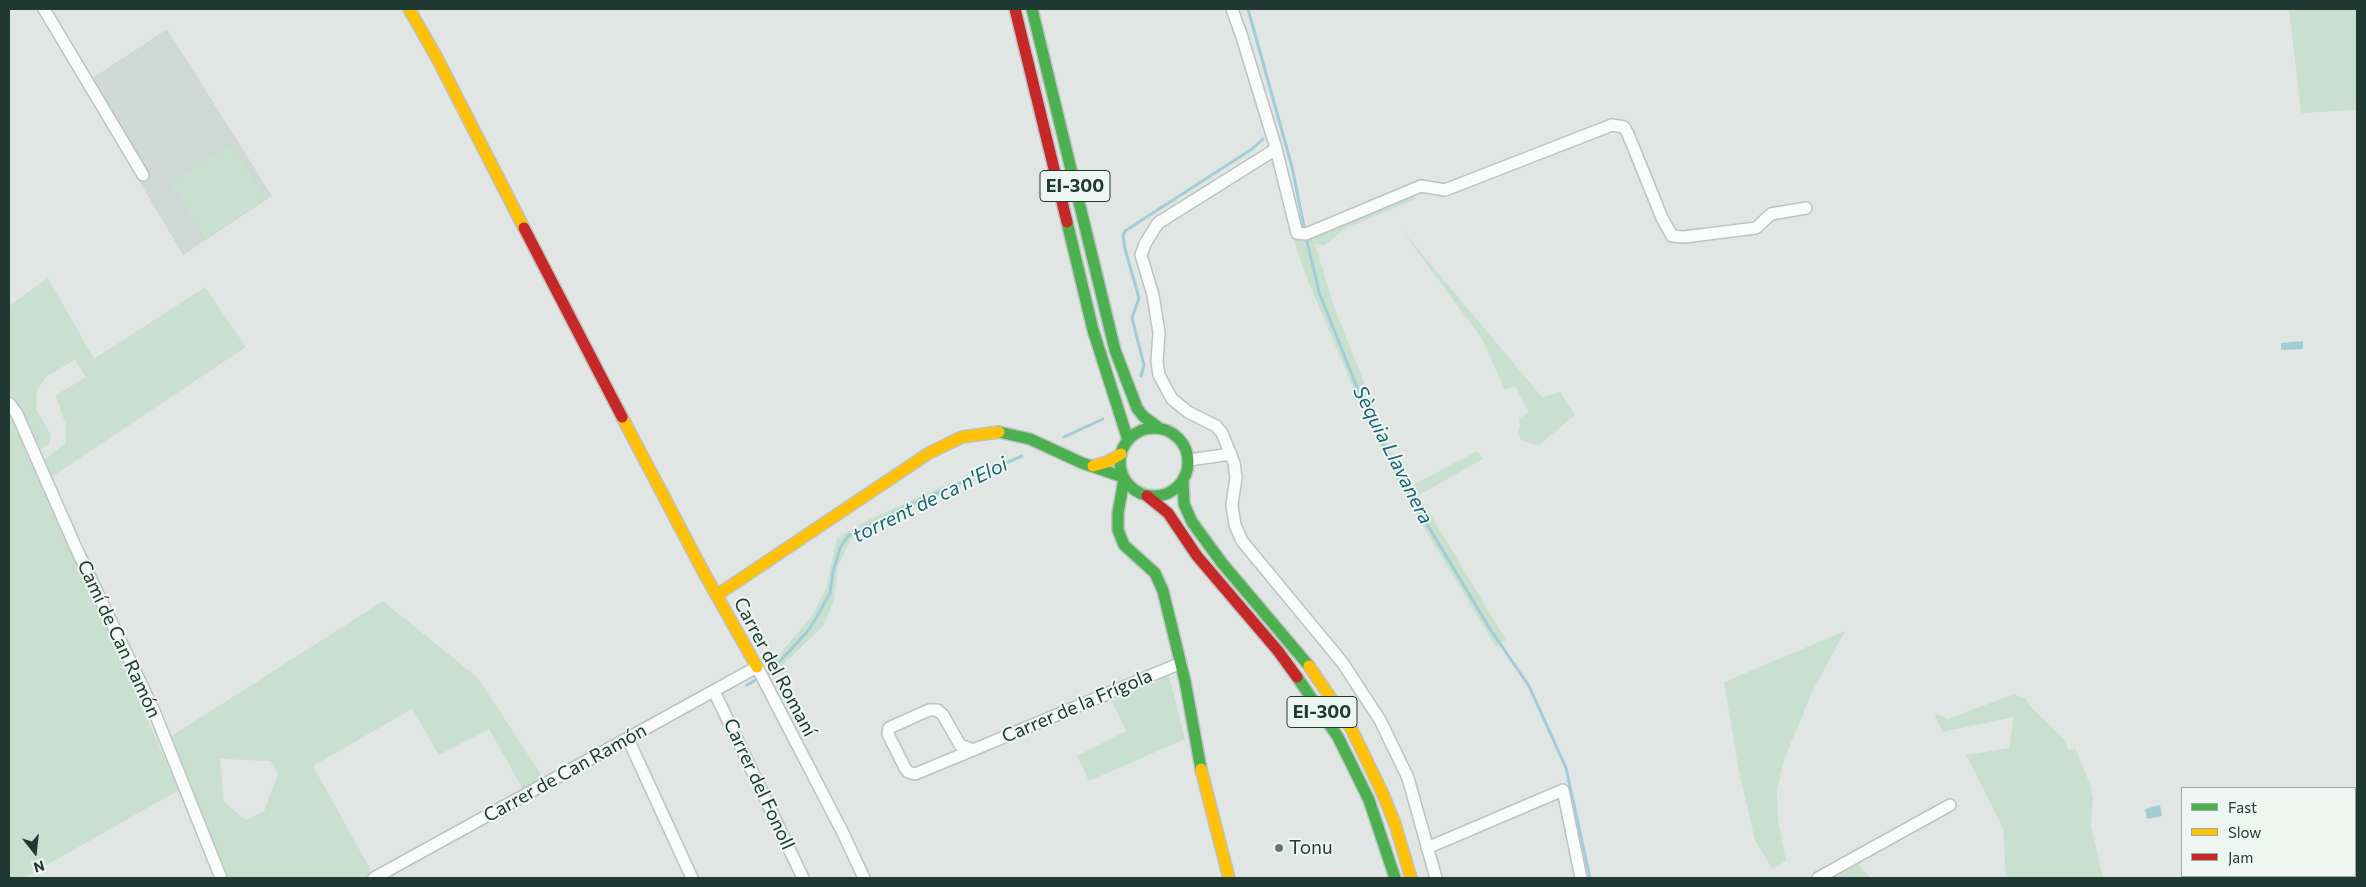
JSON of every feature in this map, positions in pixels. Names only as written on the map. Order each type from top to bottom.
[{"type":"main road","name":"Carrer del Romaní","points":[[410,9],[652,475],[757,667]]},
{"type":"main road","name":"EI-300","points":[[1015,9],[1093,330],[1128,440]]},
{"type":"main road","name":"EI-300","points":[[1032,9],[1115,350],[1137,408],[1143,416],[1159,428],[1179,438],[1186,448],[1189,460],[1187,473],[1183,481],[1184,504],[1192,522],[1222,563],[1313,670],[1351,728],[1382,792],[1395,824],[1411,878]]},
{"type":"main road","points":[[1093,466],[1107,462],[1120,454],[1128,440],[1140,431],[1159,428]]},
{"type":"main road","points":[[717,595],[929,453],[962,437],[989,432],[1022,437],[1123,478]]},
{"type":"main road","points":[[1120,454],[1123,478],[1117,522],[1120,538],[1129,551],[1150,568],[1160,582],[1181,663],[1202,773],[1228,878]]},
{"type":"main road","name":"EI-300","points":[[1123,478],[1133,489],[1144,495],[1168,514],[1196,556],[1278,651],[1320,708],[1338,737],[1369,800],[1395,878]]},
{"type":"main road","points":[[1120,506],[1144,495],[1157,496],[1172,492],[1183,481]]},
{"type":"street","points":[[44,9],[143,175]]},
{"type":"street","points":[[1232,9],[1276,149],[1296,233],[1306,234],[1421,186],[1445,190],[1612,125],[1624,127],[1628,134],[1662,218],[1672,236],[1684,237],[1756,228],[1770,214],[1806,208]]},
{"type":"street","points":[[1276,149],[1158,223],[1141,254],[1153,295],[1159,333],[1157,362],[1164,388],[1172,399],[1188,412],[1216,426],[1222,433],[1236,477],[1232,505],[1242,541],[1322,635],[1380,720],[1408,778],[1436,878]]},
{"type":"street","name":"Camí de Can Ramón","points":[[9,403],[17,414],[76,548],[154,711],[221,878]]},
{"type":"street","points":[[1189,460],[1230,454]]},
{"type":"street","name":"Carrer de la Frígola","points":[[973,750],[960,745],[943,715],[937,710],[929,710],[889,728],[888,734],[905,768],[908,772],[915,774],[973,750],[1181,663]]},
{"type":"street","name":"Carrer de Can Ramón","points":[[374,878],[757,667]]},
{"type":"street","name":"Carrer del Romaní","points":[[757,667],[843,833],[864,878]]},
{"type":"street","name":"Carrer del Fonoll","points":[[714,691],[803,878]]},
{"type":"street","points":[[628,738],[692,878]]},
{"type":"street","points":[[1427,848],[1563,790],[1581,878]]},
{"type":"street","points":[[1818,878],[1950,805]]},
{"type":"shaded area","points":[[167,29],[272,196],[183,255],[82,85]]},
{"type":"green space","points":[[2289,9],[2357,9],[2357,110],[2301,113]]},
{"type":"green space","points":[[231,144],[266,199],[205,239],[170,183]]},
{"type":"green space","points":[[1415,193],[1416,199],[1346,228],[1325,245],[1315,244],[1333,304],[1390,448],[1411,486],[1477,451],[1483,459],[1419,495],[1506,640],[1496,647],[1402,491],[1365,416],[1306,276],[1291,232],[1303,242]]},
{"type":"green space","points":[[1401,229],[1542,397],[1560,392],[1575,415],[1538,446],[1521,440],[1518,430],[1520,428],[1519,418],[1529,413],[1515,386],[1505,390],[1482,339]]},
{"type":"green space","points":[[48,278],[94,359],[205,287],[246,347],[50,478],[42,462],[65,443],[66,426],[56,395],[86,377],[75,360],[47,376],[37,390],[36,409],[51,435],[49,444],[37,451],[9,391],[9,306]]},
{"type":"green space","points":[[9,408],[179,790],[24,878],[9,878]]},
{"type":"green space","points":[[943,486],[946,492],[851,539],[838,566],[834,600],[824,625],[769,678],[765,671],[812,616],[826,588],[837,538],[868,520]]},
{"type":"green space","points":[[383,601],[478,678],[544,779],[524,791],[489,729],[439,755],[412,709],[313,766],[373,874],[364,878],[227,878],[170,737]],"holes":[[[220,759],[269,761],[278,774],[264,811],[246,820],[224,802]]]},
{"type":"green space","points":[[1845,631],[1812,692],[1784,760],[1777,789],[1778,820],[1786,861],[1772,869],[1755,840],[1739,772],[1724,682]]},
{"type":"green space","points":[[1169,676],[1185,739],[1089,781],[1077,756],[1126,731],[1112,701]]},
{"type":"green space","points":[[2014,694],[2026,699],[2029,705],[2064,739],[2069,750],[2075,748],[2090,784],[2093,800],[2091,825],[2103,878],[2006,878],[2003,828],[1966,755],[2009,748],[2014,717],[1942,732],[1934,713],[1948,719]]},
{"type":"green space","points":[[1855,861],[1871,878],[1825,878]]},
{"type":"water","points":[[2303,341],[2303,349],[2281,350],[2281,343]]},
{"type":"water","points":[[2160,805],[2162,816],[2147,819],[2145,809]]},
{"type":"waterway","name":"Sèquia Llavanera","points":[[1248,9],[1292,167],[1305,231]]},
{"type":"waterway","name":"torrent de ca n'Eloi","points":[[1141,376],[1144,365],[1132,318],[1139,298],[1125,249],[1123,235],[1125,231],[1252,149],[1263,139]]},
{"type":"waterway","name":"Sèquia Llavanera","points":[[1306,237],[1319,292],[1364,405],[1401,481],[1490,629],[1529,686],[1566,768],[1590,878]]},
{"type":"waterway","name":"torrent de ca n'Eloi","points":[[1064,437],[1103,419]]},
{"type":"waterway","name":"torrent de ca n'Eloi","points":[[768,674],[807,632],[817,617],[830,593],[833,572],[840,548],[848,536],[905,507],[1022,456]]},
{"type":"waterway","name":"torrent de ca n'Eloi","points":[[747,685],[759,678]]},
{"type":"traffic: fast","points":[[1032,9],[1115,350],[1137,408],[1143,416],[1159,428]]},
{"type":"traffic: fast","points":[[1067,222],[1093,330],[1128,440]]},
{"type":"traffic: fast","points":[[1147,428],[1161,428],[1173,433],[1183,443],[1188,455],[1188,462],[1188,469],[1183,481],[1173,491],[1161,496],[1147,496],[1135,491],[1125,481],[1120,469],[1120,455],[1125,443],[1135,433],[1147,428]]},
{"type":"traffic: fast","points":[[999,432],[1030,439],[1082,463],[1123,477]]},
{"type":"traffic: fast","points":[[1124,479],[1118,513],[1118,530],[1124,545],[1155,573],[1163,591],[1185,681],[1201,769]]},
{"type":"traffic: fast","points":[[1183,481],[1184,504],[1192,522],[1222,563],[1309,666]]},
{"type":"traffic: fast","points":[[1297,677],[1338,737],[1369,800],[1395,878]]},
{"type":"traffic: slow","points":[[409,9],[437,58],[524,228]]},
{"type":"traffic: slow","points":[[622,417],[704,573],[757,667]]},
{"type":"traffic: slow","points":[[717,595],[929,453],[962,437],[999,432]]},
{"type":"traffic: slow","points":[[1093,466],[1107,462],[1121,454]]},
{"type":"traffic: slow","points":[[1309,666],[1351,728],[1382,792],[1395,824],[1411,878]]},
{"type":"traffic: slow","points":[[1201,769],[1229,878]]},
{"type":"traffic: jam","points":[[1015,9],[1067,222]]},
{"type":"traffic: jam","points":[[524,228],[622,417]]},
{"type":"traffic: jam","points":[[1147,496],[1168,513],[1197,556],[1278,651],[1297,677]]},
{"type":"place","name":"Tonu","points":[[1279,848]]}]
